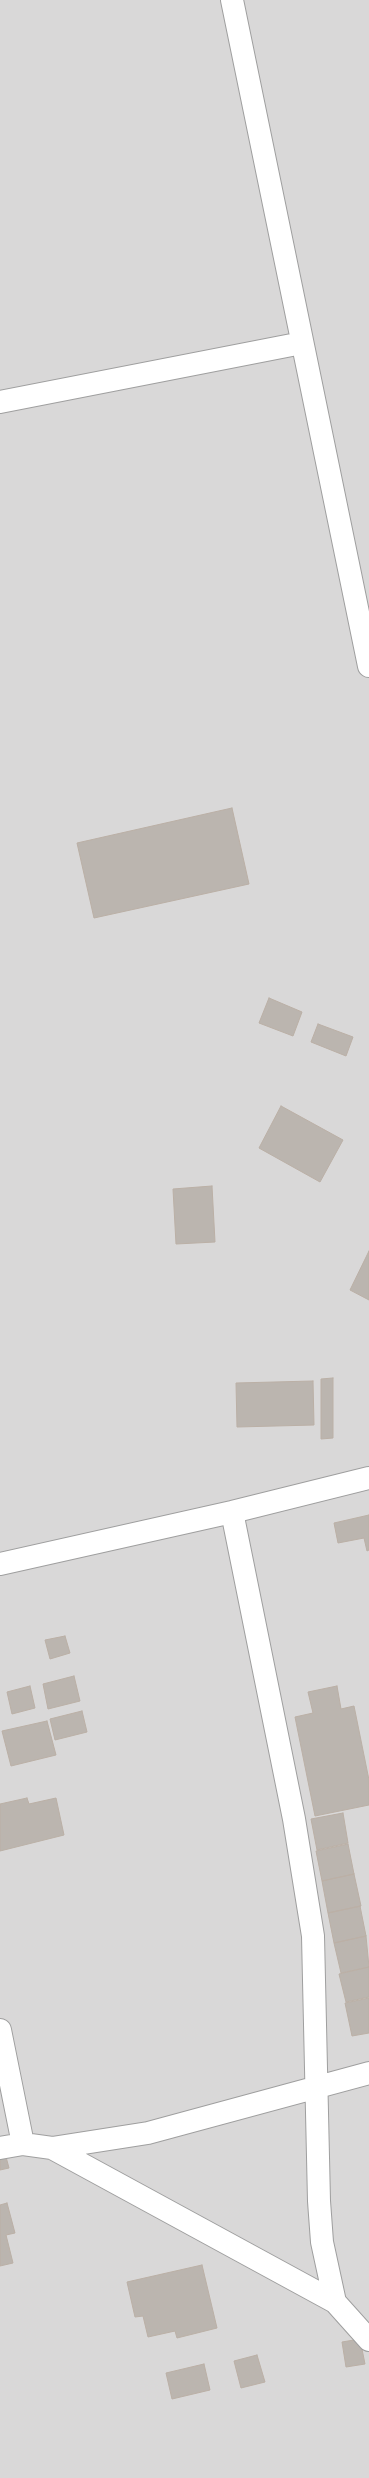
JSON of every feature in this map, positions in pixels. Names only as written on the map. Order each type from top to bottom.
[{"type":"street","points":[[232,0],[369,666]]},
{"type":"street","points":[[0,402],[302,343]]},
{"type":"street","points":[[0,1564],[232,1512],[369,1478]]},
{"type":"street","points":[[232,1512],[294,1819],[312,1929],[318,2201],[322,2242],[335,2302]]},
{"type":"street","points":[[0,2030],[23,2144]]},
{"type":"street","points":[[0,2148],[23,2144],[52,2148],[148,2133],[369,2073]]},
{"type":"street","points":[[52,2148],[335,2302],[369,2340]]},
{"type":"shaded area","points":[[0,0],[369,0],[369,2478],[0,2478]]},
{"type":"building","points":[[232,808],[249,884],[94,918],[77,843]]},
{"type":"building","points":[[269,998],[302,1012],[293,1036],[259,1023]]},
{"type":"building","points":[[318,1024],[353,1037],[346,1056],[311,1042]]},
{"type":"building","points":[[281,1106],[343,1140],[320,1182],[259,1148]]},
{"type":"building","points":[[212,1186],[215,1242],[176,1244],[173,1189]]},
{"type":"building","points":[[369,1251],[369,1300],[350,1290]]},
{"type":"building","points":[[333,1378],[333,1438],[321,1439],[321,1379]]},
{"type":"building","points":[[313,1381],[314,1425],[237,1427],[236,1383]]},
{"type":"building","points":[[369,1515],[369,1550],[367,1551],[364,1538],[338,1543],[334,1523]]},
{"type":"building","points":[[65,1636],[70,1653],[50,1659],[45,1640]]},
{"type":"building","points":[[74,1676],[80,1701],[48,1709],[43,1684]]},
{"type":"building","points":[[30,1686],[35,1708],[12,1714],[7,1692]]},
{"type":"building","points":[[337,1686],[341,1709],[354,1706],[369,1780],[369,1805],[315,1816],[295,1717],[313,1713],[308,1692]]},
{"type":"building","points":[[82,1711],[87,1732],[55,1740],[50,1719]]},
{"type":"building","points":[[47,1721],[56,1755],[11,1766],[2,1731]]},
{"type":"building","points":[[27,1798],[29,1804],[56,1798],[64,1835],[0,1851],[0,1804]]},
{"type":"building","points":[[343,1813],[348,1843],[317,1850],[311,1819]]},
{"type":"building","points":[[348,1844],[354,1874],[322,1881],[316,1851]]},
{"type":"building","points":[[354,1874],[361,1906],[328,1913],[322,1881]]},
{"type":"building","points":[[360,1906],[366,1936],[334,1943],[328,1913]]},
{"type":"building","points":[[366,1936],[369,1967],[341,1973],[334,1943]]},
{"type":"building","points":[[369,1967],[369,1997],[346,2002],[339,1974]]},
{"type":"building","points":[[369,1998],[369,2033],[352,2036],[345,2003]]},
{"type":"building","points":[[5,2153],[9,2168],[0,2170],[0,2154]]},
{"type":"building","points":[[7,2203],[15,2233],[6,2235],[13,2263],[0,2266],[0,2205]]},
{"type":"building","points":[[202,2265],[217,2328],[177,2338],[175,2331],[148,2337],[143,2316],[135,2317],[127,2282]]},
{"type":"building","points":[[360,2339],[365,2364],[346,2367],[342,2342]]},
{"type":"building","points":[[257,2355],[265,2382],[241,2388],[234,2361]]},
{"type":"building","points":[[204,2364],[210,2390],[172,2399],[166,2373]]}]
